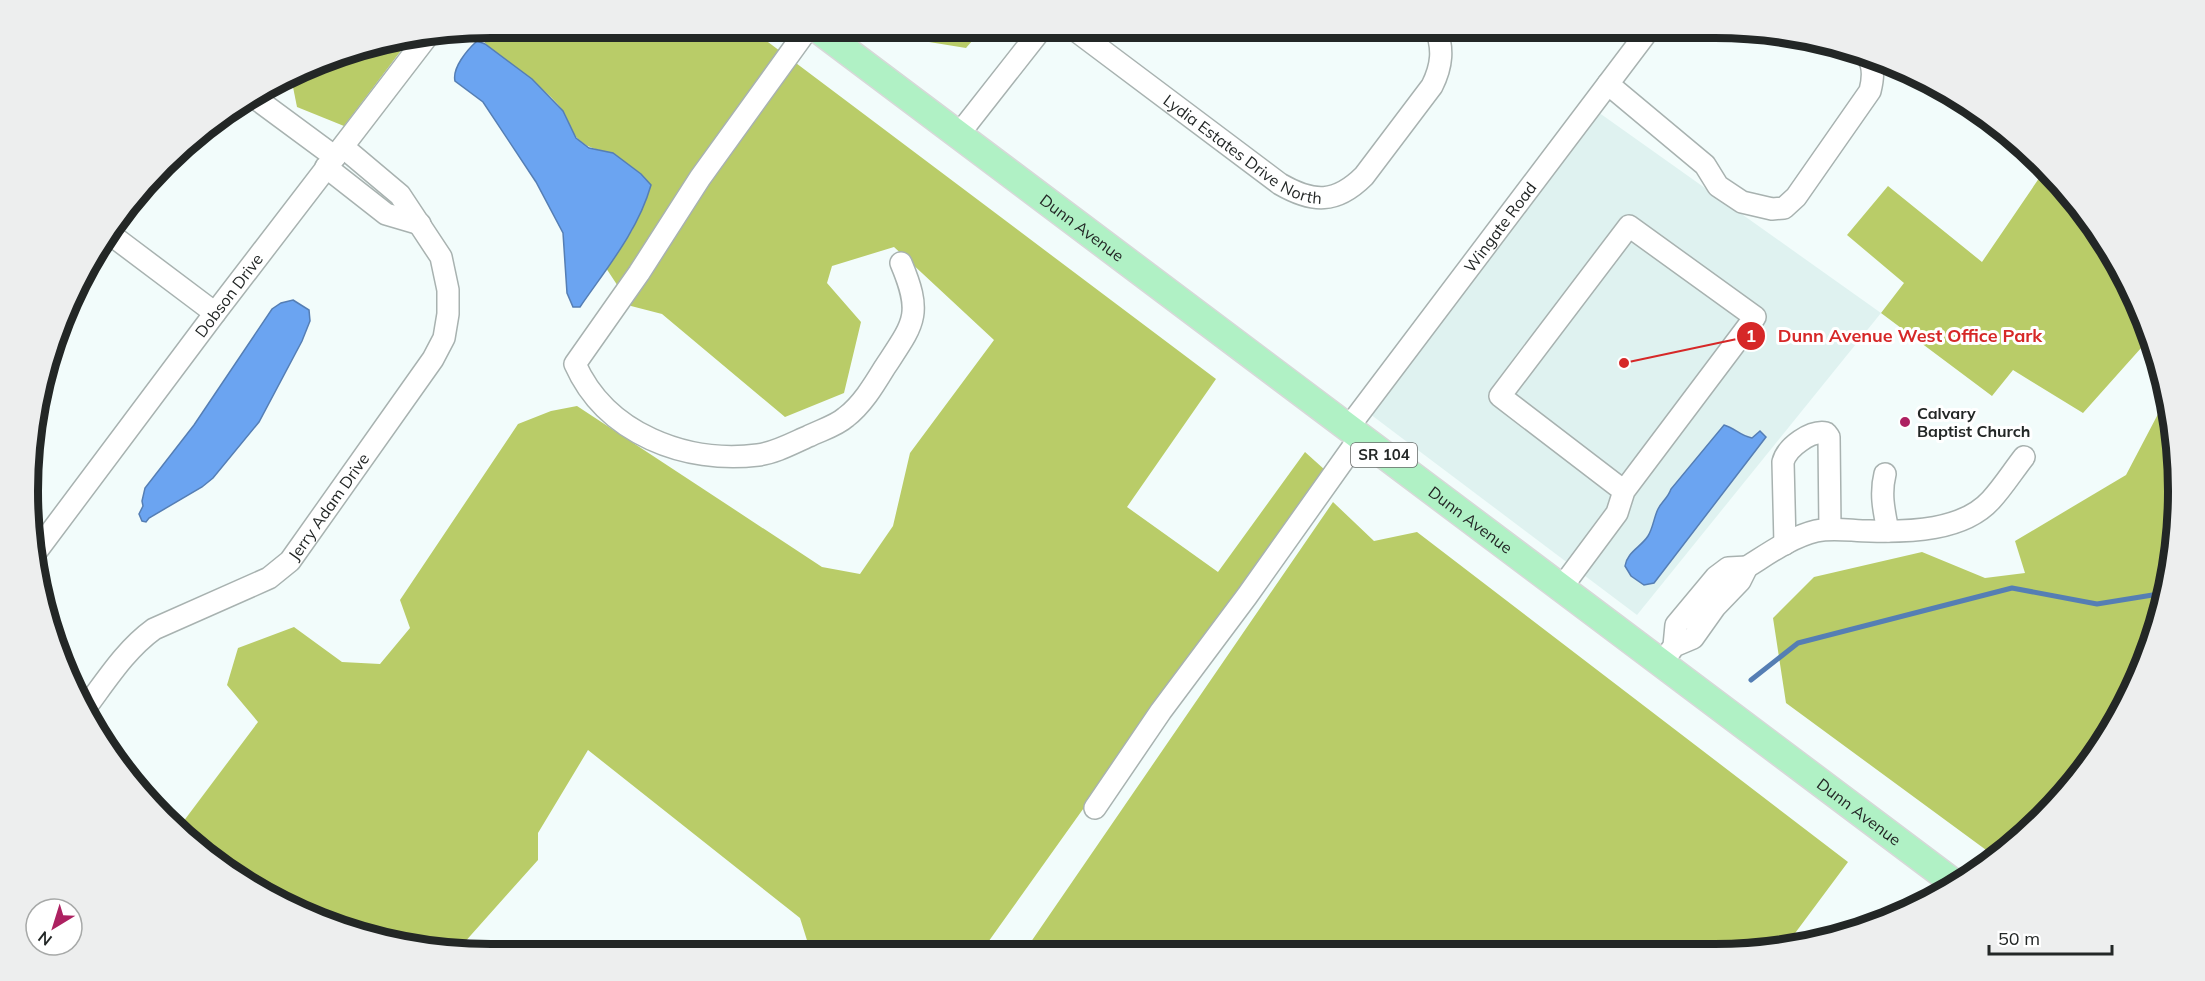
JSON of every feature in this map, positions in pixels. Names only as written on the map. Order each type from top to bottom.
[{"type":"main road","name":"Dunn Avenue","points":[[830,38],[1562,588],[1668,655],[1948,878]]},
{"type":"street","points":[[801,38],[700,178],[639,273],[575,364],[583,382],[602,404],[628,427],[653,442],[683,452],[725,457],[760,455],[789,445],[845,418],[863,400],[907,333],[912,318],[915,304],[901,263]]},
{"type":"street","points":[[959,134],[1034,38]]},
{"type":"street","name":"Lydia Estates Drive North","points":[[1086,38],[1280,184],[1297,194],[1316,199],[1351,189],[1364,177],[1432,87],[1440,70],[1442,53],[1440,38]]},
{"type":"street","name":"Wingate Road","points":[[1095,808],[1161,711],[1246,596],[1354,432],[1643,38]]},
{"type":"street","name":"Dobson Drive","points":[[41,546],[215,313],[423,42]]},
{"type":"street","points":[[1608,84],[1705,165],[1714,174],[1718,186],[1742,202],[1745,198],[1772,209],[1784,208],[1796,197],[1870,92],[1873,78],[1871,66]]},
{"type":"street","name":"Jerry Adam Drive","points":[[90,702],[129,651],[154,630],[269,578],[290,561],[428,366],[444,338],[448,314],[448,290],[441,258],[400,195],[334,157],[259,101]]},
{"type":"street","points":[[1562,588],[1617,513],[1624,491],[1755,317],[1629,226],[1500,396],[1624,491]]},
{"type":"street","points":[[115,238],[215,313]]},
{"type":"street","points":[[1785,544],[1783,462],[1785,455],[1796,443],[1821,432],[1826,433],[1829,437],[1830,529]]},
{"type":"street","points":[[1668,655],[1693,638],[1715,607],[1740,581],[1747,567],[1785,544],[1802,535],[1830,529],[1906,531],[1939,526],[1978,511],[1990,501],[2024,457]]},
{"type":"street","points":[[1885,474],[1882,487],[1888,531]]},
{"type":"shaded area","points":[[1598,112],[1881,313],[1637,615],[1370,414]]},
{"type":"green space","points":[[481,38],[763,38],[1216,379],[1127,507],[1218,572],[1305,452],[1325,470],[987,944],[808,944],[800,918],[588,750],[538,833],[538,860],[464,943],[402,935],[317,909],[264,883],[239,867],[183,822],[258,722],[227,685],[238,648],[294,627],[342,662],[380,664],[410,628],[400,600],[518,424],[551,411],[577,406],[822,567],[860,574],[893,526],[910,453],[994,340],[894,247],[832,266],[827,283],[861,322],[844,393],[785,417],[662,314],[631,306],[606,268],[633,229],[613,153],[591,147],[579,140],[563,111],[554,100]]},
{"type":"green space","points":[[904,38],[975,38],[966,48]]},
{"type":"green space","points":[[405,46],[344,126],[297,107],[292,83],[345,62]]},
{"type":"green space","points":[[2041,176],[2074,215],[2107,264],[2133,317],[2143,346],[2083,413],[2013,370],[1992,396],[1881,313],[1904,283],[1847,235],[1888,186],[1982,262]]},
{"type":"green space","points":[[2160,410],[2168,490],[2164,550],[2152,608],[2133,664],[2107,717],[2074,766],[2035,811],[1988,851],[1786,703],[1773,618],[1814,577],[1922,552],[1985,578],[2025,573],[2015,541],[2126,475]]},
{"type":"green space","points":[[1333,502],[1374,541],[1417,532],[1848,862],[1792,937],[1774,940],[1714,944],[1029,944]]},
{"type":"water","points":[[477,41],[485,44],[532,79],[563,111],[576,138],[589,148],[613,153],[641,174],[651,185],[630,234],[580,307],[573,307],[567,293],[563,233],[536,182],[483,102],[455,81],[458,65]]},
{"type":"water","points":[[293,300],[309,310],[310,321],[302,341],[259,422],[213,478],[146,522],[142,521],[139,514],[143,506],[145,488],[194,425],[272,309],[281,303]]},
{"type":"water","points":[[1724,425],[1748,437],[1752,438],[1760,431],[1766,437],[1654,583],[1644,585],[1631,576],[1625,566],[1626,561],[1648,536],[1658,509],[1671,489]]},
{"type":"waterway","points":[[1751,680],[1798,643],[2012,588],[2097,604],[2155,595]]},
{"type":"place","name":"Dunn Avenue West Office Park","points":[[1624,363]]},
{"type":"place","name":"Calvary Baptist Church","points":[[1905,422]]}]
